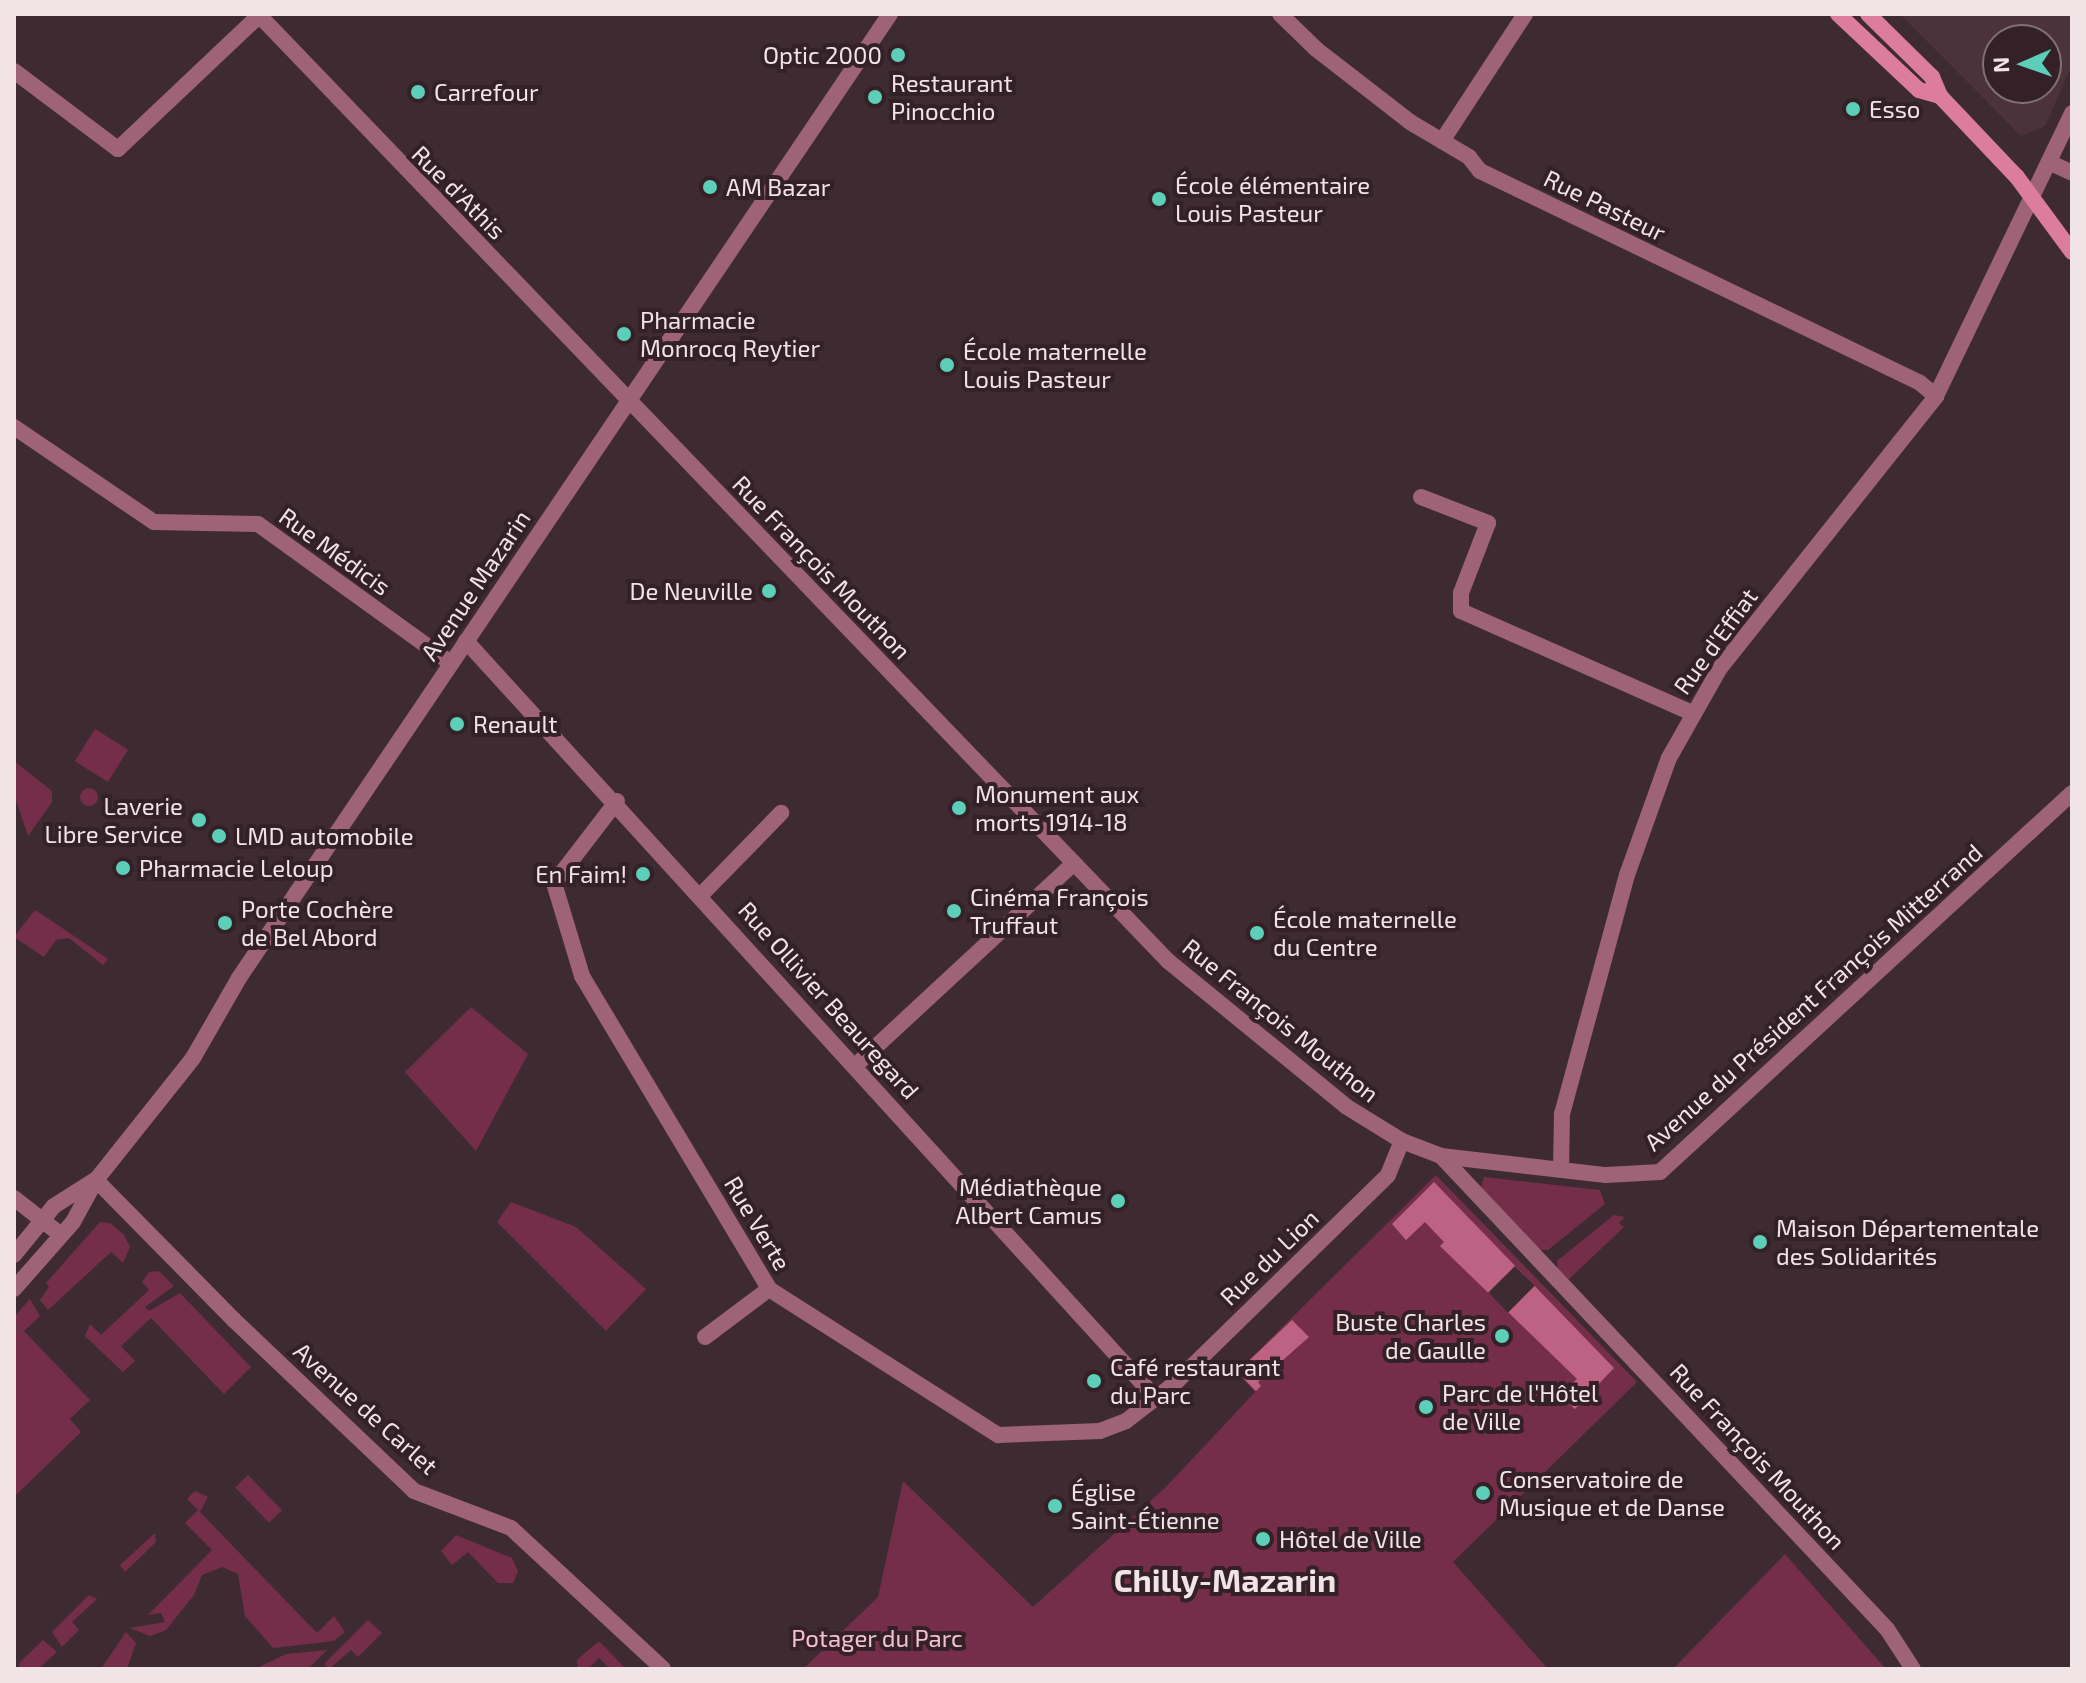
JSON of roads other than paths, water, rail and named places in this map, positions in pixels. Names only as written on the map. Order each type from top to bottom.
[{"type":"main road","points":[[1838,14],[1919,90],[1940,96]]},
{"type":"main road","points":[[1868,14],[1932,77],[1940,96],[2031,195],[2072,252]]},
{"type":"street","name":"Avenue Mazarin","points":[[14,1289],[61,1235],[96,1180],[193,1058],[232,987],[890,14]]},
{"type":"street","name":"Rue Pasteur","points":[[1280,14],[1371,92],[1469,157],[1480,171],[1920,383],[1936,396]]},
{"type":"street","points":[[1442,141],[1525,14]]},
{"type":"street","name":"Rue d'Athis","points":[[259,15],[630,400]]},
{"type":"street","points":[[14,71],[118,149],[259,15]]},
{"type":"street","name":"Rue d'Effiat","points":[[1561,1170],[1562,1114],[1586,1038],[1627,875],[1669,758],[1720,668],[1936,396],[2031,195],[2051,163],[2072,113]]},
{"type":"street","points":[[2051,163],[2072,173]]},
{"type":"street","name":"Rue François Mouthon","points":[[630,400],[1168,961],[1230,1015],[1347,1107],[1402,1141],[1441,1156],[1887,1629],[1911,1665]]},
{"type":"street","name":"Rue Médicis","points":[[14,427],[154,522],[258,524],[451,663]]},
{"type":"street","points":[[1421,497],[1488,523],[1461,593],[1461,611],[1692,713]]},
{"type":"street","name":"Rue Ollivier Beauregard","points":[[466,641],[617,801],[1154,1396]]},
{"type":"street","name":"Avenue du Président François Mitterrand","points":[[1441,1156],[1606,1175],[1660,1172],[2072,793]]},
{"type":"street","name":"Rue Verte","points":[[617,801],[554,883],[582,976],[769,1289],[998,1435],[1100,1431],[1126,1421],[1154,1396]]},
{"type":"street","points":[[701,895],[781,813]]},
{"type":"street","points":[[856,1065],[1074,863]]},
{"type":"street","name":"Rue du Lion","points":[[1154,1396],[1174,1384],[1388,1175],[1402,1141]]},
{"type":"street","name":"Avenue Mazarin","points":[[14,1255],[54,1206],[96,1180]]},
{"type":"street","name":"Avenue de Carlet","points":[[96,1180],[223,1309],[414,1491],[511,1528],[663,1669]]},
{"type":"street","points":[[14,1198],[61,1235]]},
{"type":"street","points":[[705,1337],[769,1289]]},
{"type":"place","name":"Optic 2000","points":[[898,55]]},
{"type":"place","name":"Carrefour","points":[[418,92]]},
{"type":"place","name":"Restaurant Pinocchio","points":[[875,97]]},
{"type":"place","name":"Esso","points":[[1853,109]]},
{"type":"place","name":"AM Bazar","points":[[710,187]]},
{"type":"place","name":"École élémentaire Louis Pasteur","points":[[1159,199]]},
{"type":"place","name":"Pharmacie Monrocq Reytier","points":[[624,334]]},
{"type":"place","name":"École maternelle Louis Pasteur","points":[[947,365]]},
{"type":"place","name":"De Neuville","points":[[769,591]]},
{"type":"place","name":"Renault","points":[[457,724]]},
{"type":"place","name":"Monument aux morts 1914-18","points":[[959,808]]},
{"type":"place","name":"Laverie Libre Service","points":[[199,820]]},
{"type":"place","name":"LMD automobile","points":[[219,836]]},
{"type":"place","name":"Pharmacie Leloup","points":[[123,868]]},
{"type":"place","name":"En Faim!","points":[[643,874]]},
{"type":"place","name":"Cinéma François Truffaut","points":[[954,911]]},
{"type":"place","name":"Porte Cochère de Bel Abord","points":[[225,923]]},
{"type":"place","name":"École maternelle du Centre","points":[[1257,933]]},
{"type":"place","name":"Médiathèque Albert Camus","points":[[1118,1201]]},
{"type":"place","name":"Maison Départementale des Solidarités","points":[[1760,1242]]},
{"type":"place","name":"Buste Charles de Gaulle","points":[[1502,1336]]},
{"type":"place","name":"Café restaurant du Parc","points":[[1094,1381]]},
{"type":"place","name":"Parc de l'Hôtel de Ville","points":[[1426,1407]]},
{"type":"place","name":"Conservatoire de Musique et de Danse","points":[[1483,1493]]},
{"type":"place","name":"Église Saint-Étienne","points":[[1055,1506]]},
{"type":"place","name":"Hôtel de Ville","points":[[1263,1539]]},
{"type":"district","name":"Chilly-Mazarin","points":[[1225,1579]]},
{"type":"park label","name":"Potager du Parc","points":[[877,1638]]}]
